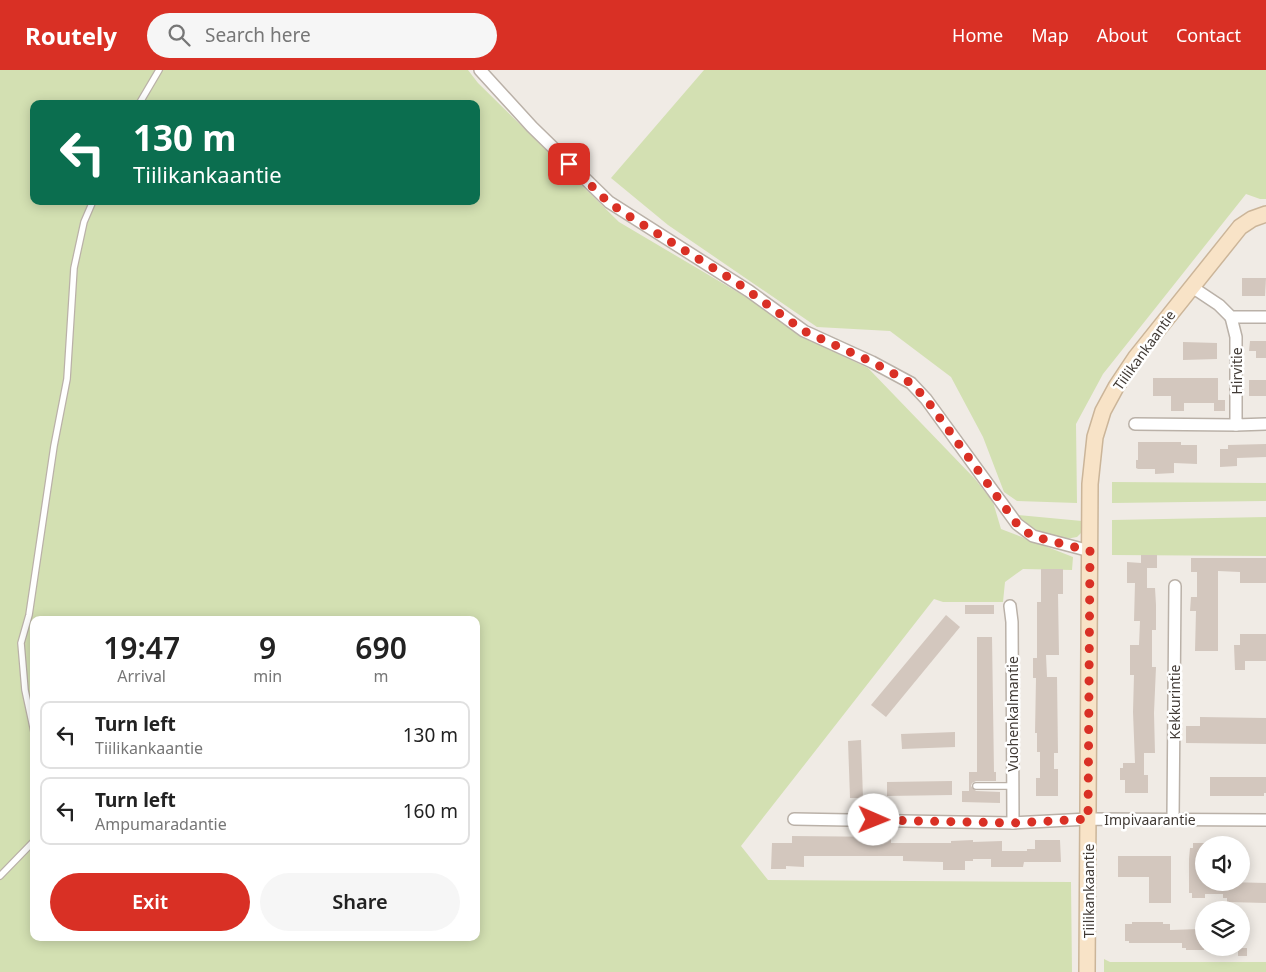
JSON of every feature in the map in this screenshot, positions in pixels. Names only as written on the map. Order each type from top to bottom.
[{"type":"street","points":[[480,70],[532,127],[609,202],[730,278],[804,331],[872,362],[911,383],[926,399],[1017,524],[1032,536],[1090,551]]},
{"type":"street","name":"Tiilikankaantie","points":[[1087,972],[1090,551],[1092,463],[1095,437],[1103,411],[1124,373],[1240,227],[1252,218],[1266,214]]},
{"type":"street","points":[[1192,287],[1219,305],[1231,317],[1266,317]]},
{"type":"street","name":"Hirvitie","points":[[1231,317],[1236,337],[1236,425]]},
{"type":"street","points":[[1135,424],[1266,424]]},
{"type":"street","name":"Kekkurintie","points":[[1174,818],[1175,586]]},
{"type":"street","name":"Vuohenkalmantie","points":[[1010,606],[1012,622],[1013,823]]},
{"type":"street","name":"Impivaarantie","points":[[794,819],[1013,823],[1088,819],[1266,820]]},
{"type":"lane","points":[[141,100],[159,70]]},
{"type":"lane","points":[[30,713],[25,690],[21,643],[29,614],[66,379],[74,268],[84,222],[91,205]]},
{"type":"lane","points":[[976,786],[1012,786]]},
{"type":"lane","points":[[0,876],[30,844]]},
{"type":"green space","points":[[0,70],[468,70],[478,83],[619,222],[751,300],[799,335],[868,368],[975,479],[993,502],[1001,529],[1073,557],[1072,570],[1023,569],[1005,582],[1003,602],[943,602],[934,599],[741,846],[768,880],[1071,882],[1072,972],[0,972]]},
{"type":"green space","points":[[704,70],[1266,70],[1266,199],[1246,194],[1103,374],[1076,424],[1077,503],[1017,501],[1004,492],[983,437],[951,377],[890,331],[817,327],[668,225],[611,178]]},
{"type":"green space","points":[[1112,482],[1266,483],[1266,501],[1112,503]]},
{"type":"green space","points":[[1018,515],[1082,521],[1082,532],[1077,537],[1066,539],[1032,531]]},
{"type":"green space","points":[[1266,517],[1266,556],[1112,555],[1112,520]]},
{"type":"green space","points":[[1104,959],[1110,962],[1266,962],[1266,972],[1104,972]]},
{"type":"building","points":[[1242,278],[1266,278],[1265,296],[1242,296]]},
{"type":"building","points":[[1250,341],[1266,341],[1266,358],[1256,358],[1256,351],[1249,351]]},
{"type":"building","points":[[1183,342],[1217,343],[1217,359],[1183,360]]},
{"type":"building","points":[[1153,378],[1218,378],[1218,400],[1225,400],[1225,411],[1214,411],[1214,403],[1184,403],[1184,411],[1171,411],[1171,396],[1153,396]]},
{"type":"building","points":[[1249,380],[1266,380],[1266,396],[1249,396]]},
{"type":"building","points":[[1138,442],[1181,442],[1181,445],[1197,445],[1197,464],[1174,463],[1174,473],[1155,474],[1155,469],[1138,469],[1136,468],[1136,460],[1138,460]]},
{"type":"building","points":[[1266,444],[1266,457],[1237,458],[1237,466],[1220,467],[1220,449],[1228,449],[1228,445]]},
{"type":"building","points":[[1141,555],[1157,555],[1157,568],[1147,568],[1147,588],[1155,588],[1156,605],[1156,630],[1152,630],[1152,667],[1156,667],[1155,753],[1144,753],[1144,775],[1148,775],[1148,793],[1125,793],[1125,780],[1120,780],[1120,768],[1123,768],[1123,763],[1135,763],[1134,675],[1130,675],[1130,645],[1139,645],[1140,621],[1134,621],[1135,583],[1127,583],[1127,562],[1141,563]]},
{"type":"building","points":[[1191,558],[1266,558],[1266,583],[1240,583],[1240,572],[1218,571],[1218,651],[1195,651],[1196,611],[1190,611],[1191,597],[1197,597],[1197,572],[1191,572]]},
{"type":"building","points":[[1041,569],[1063,569],[1063,594],[1058,594],[1059,655],[1046,655],[1047,677],[1057,677],[1058,753],[1054,753],[1054,769],[1058,769],[1058,796],[1036,796],[1036,778],[1040,778],[1040,752],[1037,752],[1037,733],[1035,733],[1036,678],[1033,678],[1033,658],[1037,658],[1037,602],[1041,602]]},
{"type":"building","points":[[965,605],[994,605],[994,614],[965,614]]},
{"type":"building","points":[[946,615],[960,627],[886,717],[871,705]]},
{"type":"building","points":[[1240,634],[1266,634],[1266,661],[1245,661],[1245,670],[1235,670],[1234,645],[1240,645]]},
{"type":"building","points":[[977,637],[992,637],[994,772],[996,772],[996,781],[976,781],[971,786],[976,791],[1000,792],[1000,803],[962,802],[962,791],[969,791],[969,772],[977,772]]},
{"type":"building","points":[[1200,717],[1266,718],[1266,744],[1186,743],[1186,726],[1200,726]]},
{"type":"building","points":[[955,732],[955,747],[902,749],[901,734]]},
{"type":"building","points":[[861,740],[863,798],[850,798],[848,741]]},
{"type":"building","points":[[1210,777],[1266,777],[1266,793],[1264,793],[1264,796],[1210,796]]},
{"type":"building","points":[[952,781],[952,795],[887,796],[887,782]]},
{"type":"building","points":[[792,836],[891,837],[891,843],[951,843],[951,841],[973,840],[973,842],[1002,841],[1002,851],[1027,851],[1027,849],[1035,849],[1035,840],[1060,840],[1061,862],[1024,862],[1023,867],[991,867],[991,859],[973,859],[973,861],[965,861],[965,870],[943,870],[943,862],[903,861],[903,856],[804,856],[804,867],[786,866],[786,869],[771,869],[772,843],[792,843]]},
{"type":"building","points":[[1193,843],[1195,843],[1195,891],[1250,891],[1250,883],[1266,883],[1266,903],[1227,901],[1227,898],[1223,898],[1223,894],[1205,894],[1205,898],[1192,898],[1192,893],[1189,893],[1189,859],[1190,848],[1193,848]]},
{"type":"building","points":[[1118,856],[1171,856],[1171,903],[1149,903],[1149,877],[1118,877]]},
{"type":"building","points":[[1132,922],[1163,922],[1163,924],[1170,924],[1170,930],[1195,929],[1195,950],[1182,948],[1182,943],[1129,943],[1129,941],[1125,941],[1125,924],[1132,924]]},
{"type":"route","points":[[569,164],[609,202],[624,213],[724,274],[804,331],[872,362],[911,383],[926,399],[1017,524],[1032,536],[1090,551],[1088,819],[1013,823],[874,820]]}]
